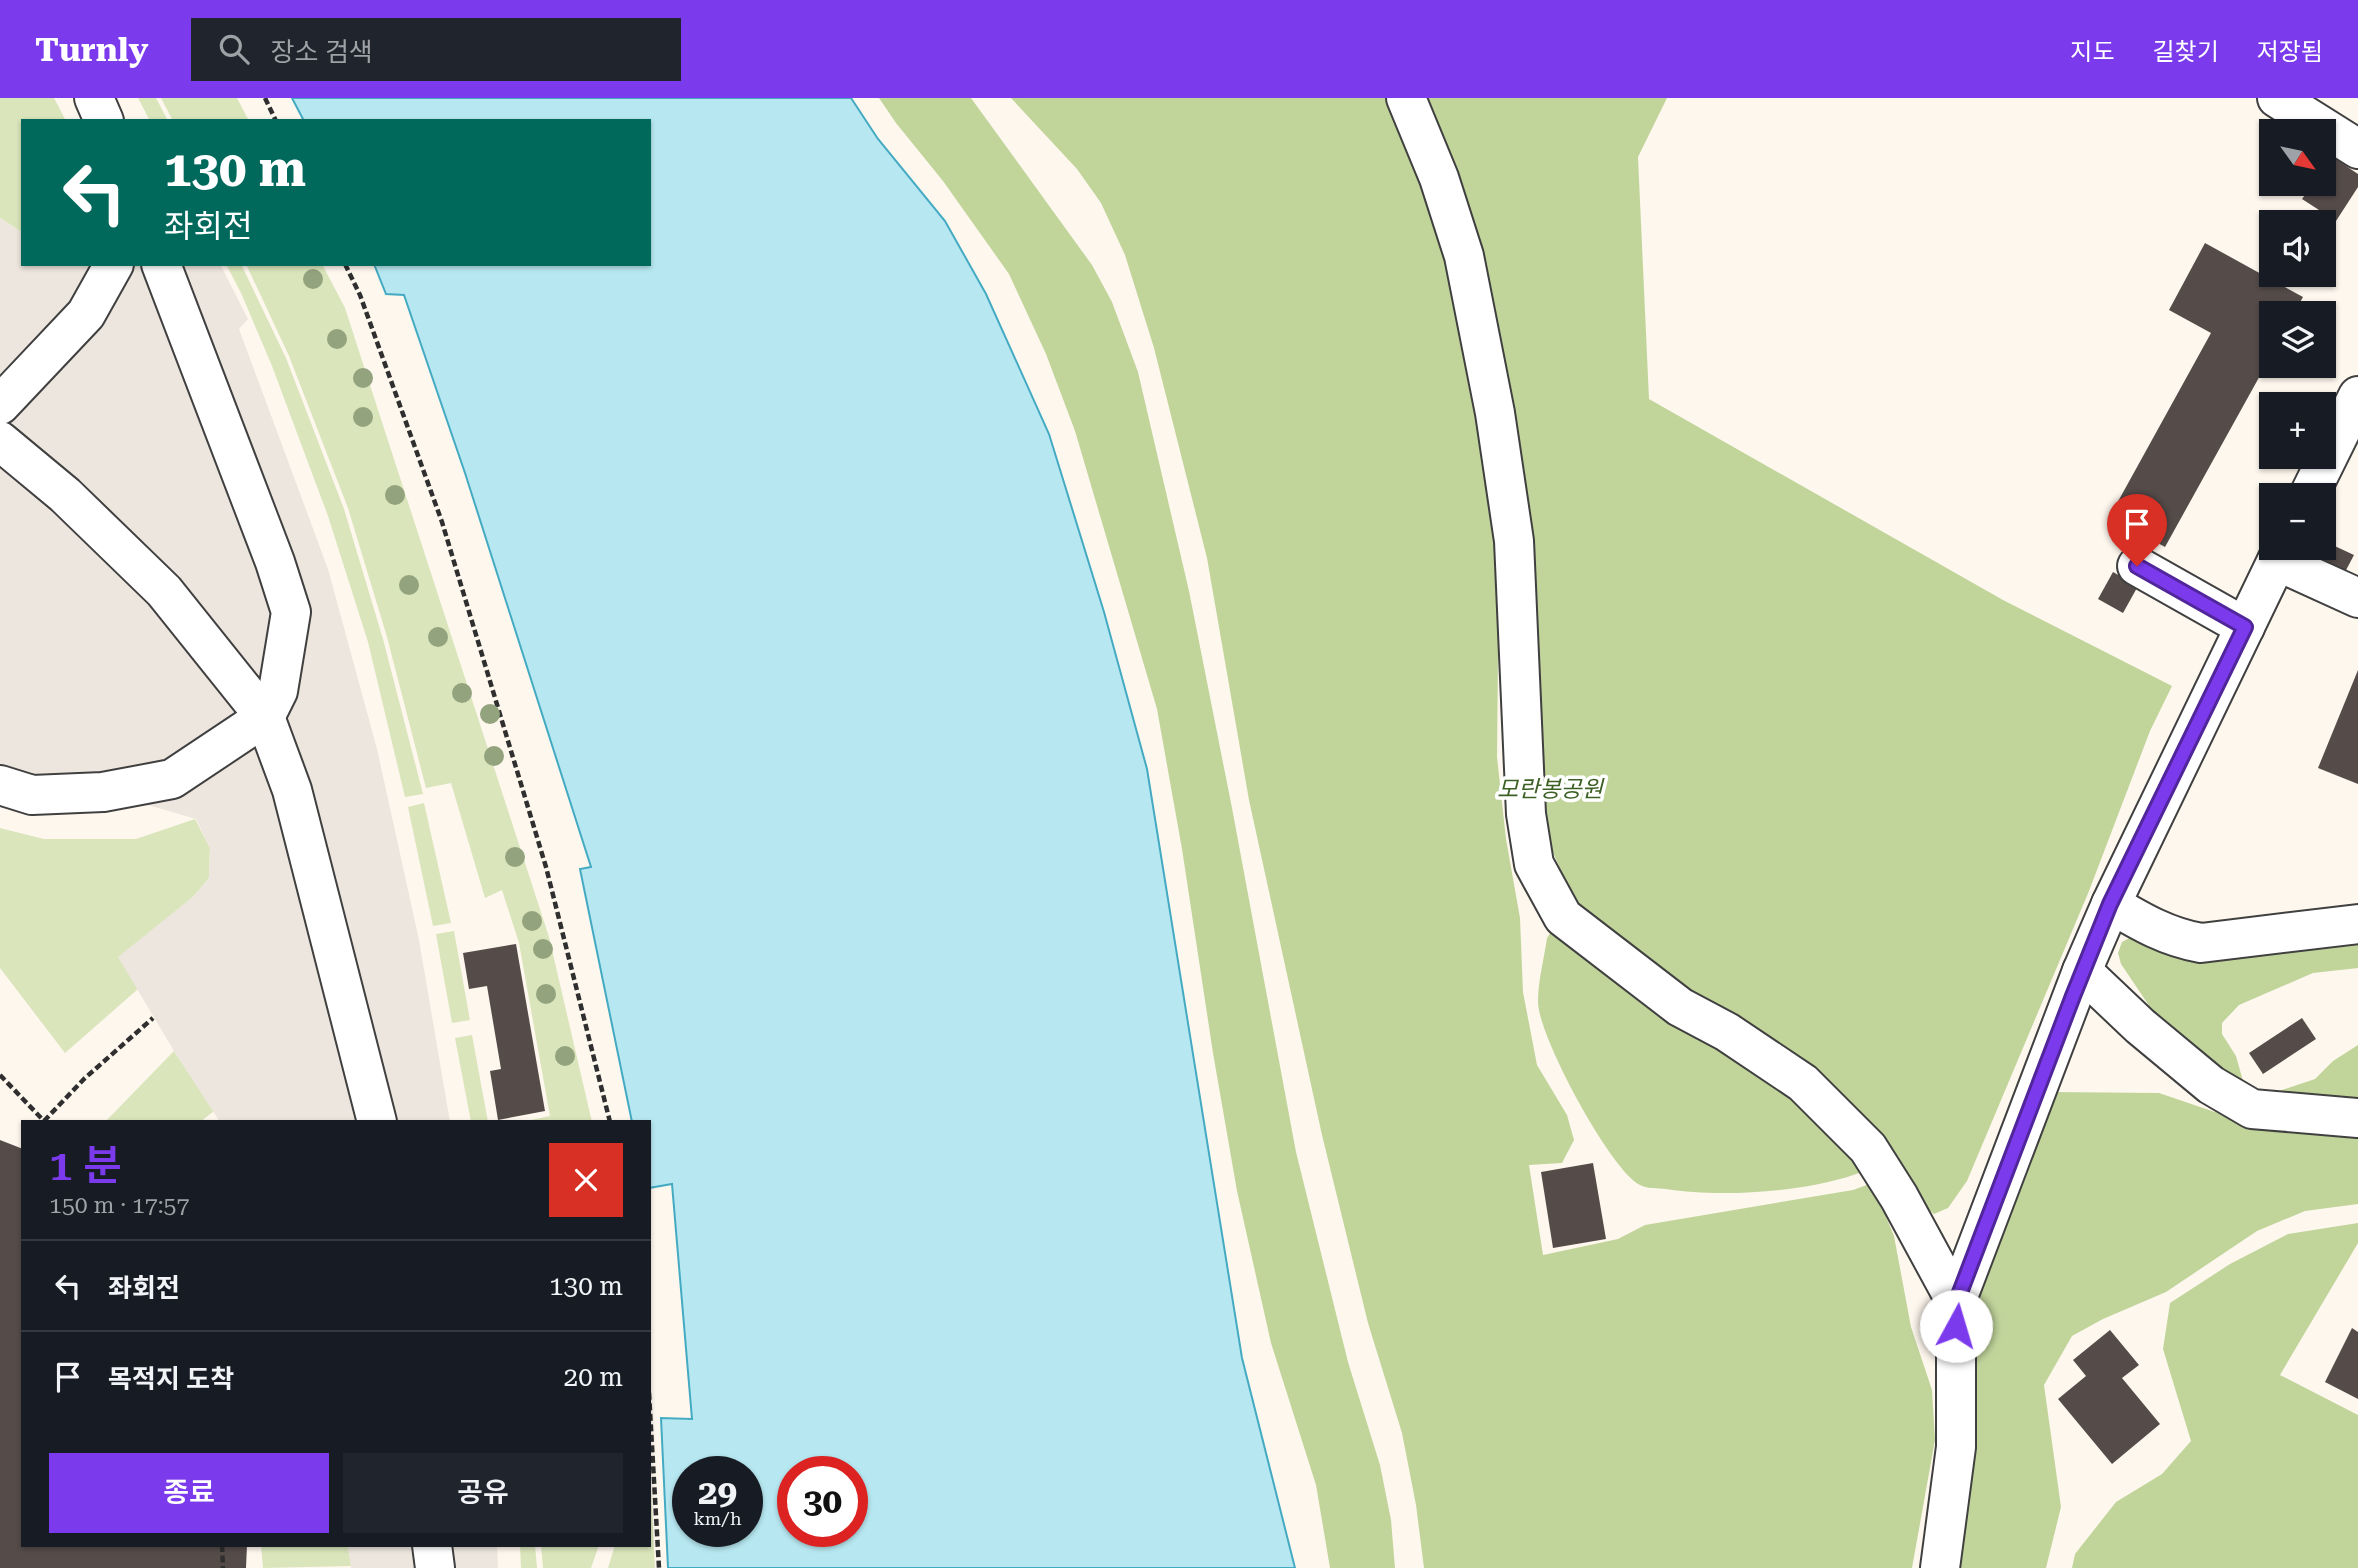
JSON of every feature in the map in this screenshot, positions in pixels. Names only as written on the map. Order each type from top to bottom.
[{"type":"street","points":[[94,98],[103,119]]},
{"type":"street","points":[[1406,98],[1439,178],[1464,256],[1495,413],[1514,541],[1526,814],[1534,864],[1563,917],[1680,1007],[1727,1032],[1803,1083],[1868,1148],[1899,1197],[1956,1303]]},
{"type":"street","points":[[2277,98],[2357,148]]},
{"type":"street","points":[[0,405],[86,314],[113,266]]},
{"type":"street","points":[[0,785],[32,795],[103,792],[172,779],[265,717],[278,691],[291,612],[275,562],[162,266]]},
{"type":"street","points":[[2316,483],[2354,415]]},
{"type":"street","points":[[0,441],[65,495],[164,591],[265,717],[292,790],[376,1120]]},
{"type":"street","points":[[1940,1568],[1956,1447],[1956,1303],[2110,904],[2278,560]]},
{"type":"street","points":[[2289,560],[2358,598]]},
{"type":"street","points":[[2137,566],[2245,627]]},
{"type":"street","points":[[2110,904],[2155,930],[2178,939],[2202,943],[2358,924]]},
{"type":"street","points":[[2082,971],[2140,1026],[2201,1077],[2252,1109],[2358,1118]]},
{"type":"street","points":[[432,1547],[435,1568]]},
{"type":"path","points":[[265,98],[275,119]]},
{"type":"path","points":[[346,266],[360,295],[442,522],[546,867],[609,1120]]},
{"type":"path","points":[[46,1120],[84,1079],[153,1018]]},
{"type":"path","points":[[0,1075],[44,1120]]},
{"type":"path","points":[[651,1428],[659,1568]]},
{"type":"path","points":[[222,1547],[223,1568]]},
{"type":"green space","points":[[0,98],[54,98],[65,119],[21,119],[21,232],[0,218]]},
{"type":"green space","points":[[138,98],[156,98],[167,119],[149,119]]},
{"type":"green space","points":[[161,98],[237,98],[248,119],[172,119]]},
{"type":"green space","points":[[879,98],[971,98],[1092,265],[1112,302],[1138,372],[1189,591],[1296,1152],[1348,1362],[1380,1465],[1391,1520],[1395,1568],[1330,1568],[1316,1485],[1271,1343],[1237,1191],[1157,709],[1075,431],[1046,354],[1009,274],[943,181]]},
{"type":"green space","points":[[1011,98],[1390,98],[1454,272],[1499,559],[1497,757],[1506,839],[1520,918],[1523,992],[1537,1065],[1567,1115],[1574,1140],[1562,1163],[1529,1165],[1543,1255],[1618,1239],[1645,1225],[1853,1190],[1872,1183],[1894,1236],[1911,1327],[1932,1390],[1935,1440],[1912,1568],[1424,1568],[1416,1505],[1402,1433],[1368,1323],[1322,1135],[1249,800],[1207,558],[1154,348],[1125,255],[1101,203],[1077,169]]},
{"type":"green space","name":"모란봉공원","points":[[1421,98],[1667,98],[1638,157],[1649,399],[2003,600],[2172,686],[2150,731],[2089,891],[1967,1181],[1948,1208],[1934,1214],[1689,997],[1577,907],[1544,832],[1533,538],[1513,403],[1479,251]]},
{"type":"green space","points":[[227,266],[242,266],[286,358],[344,509],[383,639],[423,794],[405,797],[368,642],[328,516],[272,366]]},
{"type":"green space","points":[[247,266],[323,266],[345,308],[549,937],[592,1120],[531,1120],[550,1116],[519,943],[502,890],[485,898],[451,783],[426,788],[387,637],[348,508],[289,356]]},
{"type":"green space","points":[[424,803],[451,923],[433,926],[408,807]]},
{"type":"green space","points":[[195,819],[210,848],[209,878],[193,897],[119,957],[138,989],[65,1053],[0,968],[0,828],[44,839],[136,839]]},
{"type":"green space","points":[[1552,930],[1807,1104],[1867,1170],[1821,1184],[1741,1193],[1689,1192],[1640,1185],[1627,1175],[1595,1130],[1563,1071],[1541,1019],[1539,986],[1547,938]]},
{"type":"green space","points":[[454,931],[470,1020],[452,1023],[436,934]]},
{"type":"green space","points":[[2133,936],[2358,939],[2358,968],[2313,973],[2239,1005],[2222,1023],[2222,1034],[2236,1056],[2243,1081],[2228,1080],[2181,1044],[2152,1010],[2121,964],[2118,953],[2122,942]]},
{"type":"green space","points":[[472,1035],[488,1120],[471,1120],[455,1038]]},
{"type":"green space","points":[[2358,1045],[2358,1110],[2276,1092],[2315,1079],[2333,1061]]},
{"type":"green space","points":[[174,1051],[214,1111],[203,1120],[107,1120]]},
{"type":"green space","points":[[2052,1092],[2159,1093],[2253,1125],[2358,1128],[2358,1204],[2305,1211],[2257,1231],[2166,1292],[2103,1319],[2072,1336],[2044,1385],[2061,1507],[2046,1568],[1956,1568],[1971,1441],[1976,1311],[2001,1227]]},
{"type":"green space","points":[[2358,1223],[2358,1243],[2280,1375],[2358,1415],[2358,1568],[2072,1568],[2075,1554],[2116,1502],[2162,1474],[2191,1441],[2163,1349],[2170,1303],[2230,1264],[2288,1234]]},
{"type":"green space","points":[[651,1490],[655,1568],[608,1568],[614,1547],[651,1547]]},
{"type":"green space","points":[[261,1547],[348,1547],[351,1566],[263,1568]]},
{"type":"green space","points":[[520,1547],[535,1547],[537,1568],[521,1568]]},
{"type":"green space","points":[[541,1547],[598,1547],[591,1568],[543,1568]]},
{"type":"shaded area","points":[[0,218],[21,232],[21,266],[221,266],[248,319],[239,329],[328,569],[377,749],[419,940],[450,1120],[219,1120],[118,957],[193,897],[209,878],[210,848],[196,819],[103,792],[0,785]]},
{"type":"shaded area","points":[[348,1547],[497,1547],[498,1568],[351,1568]]},
{"type":"water","points":[[292,98],[851,98],[878,139],[945,221],[986,294],[1049,434],[1104,612],[1147,769],[1242,1358],[1295,1568],[668,1568],[661,1418],[692,1419],[672,1184],[651,1188],[651,1120],[632,1120],[580,869],[591,867],[465,473],[404,295],[386,294],[375,266],[651,266],[651,119],[303,119]]},
{"type":"building","points":[[2336,159],[2358,174],[2358,187],[2336,221],[2336,210],[2319,210],[2302,199],[2304,196],[2336,196]]},
{"type":"building","points":[[2205,243],[2259,273],[2259,287],[2285,287],[2303,297],[2301,301],[2259,301],[2259,377],[2165,547],[2110,516],[2211,333],[2169,310]]},
{"type":"building","points":[[2336,547],[2354,555],[2344,574],[2315,560],[2336,560]]},
{"type":"building","points":[[2113,572],[2138,586],[2123,613],[2098,599]]},
{"type":"building","points":[[2358,670],[2358,784],[2318,768]]},
{"type":"building","points":[[516,944],[545,1111],[498,1120],[490,1071],[501,1069],[487,986],[469,989],[463,953]]},
{"type":"building","points":[[2302,1018],[2316,1039],[2263,1074],[2249,1053]]},
{"type":"building","points":[[0,1140],[21,1148],[21,1547],[247,1547],[246,1568],[0,1568]]},
{"type":"building","points":[[1593,1163],[1606,1239],[1553,1248],[1541,1172]]},
{"type":"building","points":[[2352,1328],[2358,1332],[2358,1399],[2325,1382]]},
{"type":"building","points":[[2110,1330],[2139,1365],[2122,1378],[2160,1424],[2112,1464],[2058,1399],[2086,1376],[2073,1360]]},
{"type":"route","points":[[1956,1326],[1956,1303],[2082,971],[2110,904],[2245,627],[2137,566]]}]
